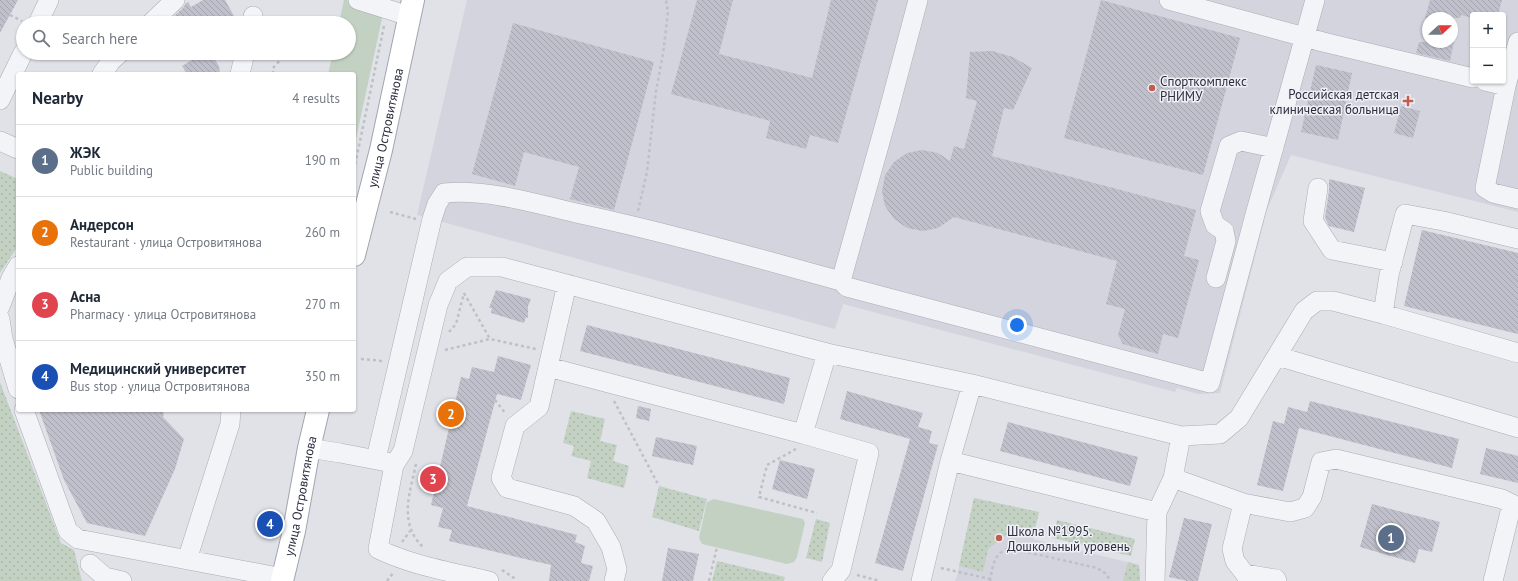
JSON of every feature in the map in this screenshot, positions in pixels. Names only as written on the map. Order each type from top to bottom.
[{"type":"main road","name":"улица Островитянова","points":[[356,247],[381,150],[411,8]]},
{"type":"main road","name":"улица Островитянова","points":[[282,580],[294,531],[309,448],[318,412]]},
{"type":"street","points":[[41,16],[49,0]]},
{"type":"street","points":[[158,16],[175,0]]},
{"type":"street","points":[[358,0],[388,9],[411,8]]},
{"type":"street","points":[[841,281],[888,117],[918,0]]},
{"type":"street","points":[[1169,0],[1306,37],[1470,77]]},
{"type":"street","points":[[376,459],[432,219],[437,204],[444,193],[462,191],[520,200],[634,225],[841,281],[847,287],[1210,383],[1315,0]]},
{"type":"street","points":[[1518,42],[1506,86],[1485,188],[1493,193],[1518,199]]},
{"type":"street","points":[[0,100],[20,60]]},
{"type":"street","points":[[103,72],[112,60]]},
{"type":"street","points":[[240,72],[243,60]]},
{"type":"street","points":[[1498,84],[1506,86]]},
{"type":"street","points":[[0,141],[16,148]]},
{"type":"street","points":[[1216,278],[1226,241],[1224,231],[1215,225],[1210,211],[1229,146],[1241,141],[1274,148]]},
{"type":"street","points":[[1318,188],[1313,221],[1332,250],[1392,262]]},
{"type":"street","points":[[1383,314],[1392,262],[1406,214],[1443,221],[1518,239]]},
{"type":"street","points":[[492,574],[413,563],[397,558],[378,549],[394,465],[403,451],[438,306],[448,281],[467,267],[502,267],[827,353],[972,384],[1182,436],[1220,434],[1239,418],[1304,311],[1317,301],[1333,302],[1383,314],[1518,353]]},
{"type":"street","points":[[0,307],[11,278],[16,269]]},
{"type":"street","points":[[567,284],[539,408],[515,426],[501,478],[506,488],[574,506],[596,521],[611,547],[617,569],[614,581]]},
{"type":"street","points":[[413,301],[438,306]]},
{"type":"street","points":[[0,319],[3,339],[16,382]]},
{"type":"street","points":[[803,434],[827,353]]},
{"type":"street","points":[[1277,356],[1518,428]]},
{"type":"street","points":[[550,360],[604,382],[803,434],[869,453],[837,576]]},
{"type":"street","points":[[921,581],[950,461],[972,384]]},
{"type":"street","points":[[25,412],[68,531],[78,539],[282,580]]},
{"type":"street","points":[[187,560],[230,424],[231,412]]},
{"type":"street","points":[[1155,581],[1157,512],[1173,478],[1182,436]]},
{"type":"street","points":[[309,448],[376,459],[394,465]]},
{"type":"street","points":[[1173,478],[1243,504],[1290,512],[1305,508],[1312,497],[1322,462],[1336,459],[1502,499],[1512,504],[1493,581]]},
{"type":"street","points":[[950,461],[1157,512]]},
{"type":"street","points":[[1243,504],[1232,549],[1235,561],[1245,574],[1276,579],[1277,581]]},
{"type":"street","points":[[90,564],[105,577],[122,581]]},
{"type":"path","points":[[634,225],[648,172],[656,91],[663,54],[668,12],[666,0]]},
{"type":"path","points":[[356,161],[388,9]]},
{"type":"path","points":[[10,15],[16,18]]},
{"type":"path","points":[[273,72],[273,68],[280,60]]},
{"type":"path","points":[[390,212],[418,219]]},
{"type":"path","points":[[446,337],[456,324],[464,293]]},
{"type":"path","points":[[425,355],[490,339],[550,360]]},
{"type":"path","points":[[361,358],[387,362]]},
{"type":"path","points":[[604,382],[659,486]]},
{"type":"path","points":[[803,434],[796,450],[767,465],[760,497],[818,513]]},
{"type":"path","points":[[416,460],[407,507],[410,530],[422,547],[429,549]]},
{"type":"path","points":[[709,581],[717,548]]},
{"type":"path","points":[[958,572],[990,580],[995,558],[1003,550],[1009,548],[1097,568],[1105,573],[1111,581]]},
{"type":"path","points":[[492,574],[502,570],[516,581]]},
{"type":"path","points":[[837,576],[880,581]]},
{"type":"shaded area","points":[[467,0],[1518,0],[1518,212],[1291,155],[1267,210],[1220,393],[1198,394],[1177,388],[1175,392],[843,304],[835,329],[417,215]]},
{"type":"shaded area","name":"Школа №1995. Дошкольный уровень","points":[[974,498],[1039,512],[1033,539],[1139,565],[1140,581],[955,581]]},
{"type":"green space","points":[[344,0],[386,0],[356,139],[356,72],[328,72],[331,60],[356,60],[356,16],[341,16]]},
{"type":"green space","points":[[0,171],[16,178],[16,249],[0,273]]},
{"type":"green space","points":[[0,382],[61,543],[74,550],[82,581],[0,581]]},
{"type":"green space","points":[[571,411],[605,419],[600,441],[617,445],[613,461],[629,466],[624,488],[587,478],[591,461],[571,456],[574,446],[563,443]]},
{"type":"green space","points":[[659,486],[707,499],[699,531],[652,517]]},
{"type":"green space","points":[[974,498],[1039,512],[1033,537],[1010,532],[988,549],[983,572],[959,566]]},
{"type":"green space","points":[[714,499],[803,519],[805,523],[797,557],[794,562],[787,564],[702,544],[699,538],[707,502]]},
{"type":"green space","points":[[816,519],[830,523],[822,562],[806,558]]},
{"type":"green space","points":[[1057,520],[1135,539],[1131,556],[1053,538]]},
{"type":"green space","points":[[717,561],[785,577],[784,581],[712,581]]},
{"type":"green space","points":[[1128,562],[1139,565],[1140,581],[1123,581]]},
{"type":"building","points":[[0,0],[18,0],[0,33]]},
{"type":"building","points":[[203,0],[225,0],[234,16],[174,16],[186,3],[188,2],[191,7]]},
{"type":"building","points":[[697,0],[733,0],[719,54],[812,78],[831,0],[878,0],[838,143],[810,135],[806,149],[766,138],[770,121],[671,94]]},
{"type":"building","name":"Спорткомплекс РНИМУ","points":[[1101,0],[1240,38],[1203,175],[1064,138]]},
{"type":"building","points":[[1430,0],[1502,0],[1499,12],[1470,12],[1470,17],[1461,15],[1460,18],[1458,18],[1458,12],[1427,12]]},
{"type":"building","points":[[513,23],[654,62],[614,210],[570,199],[579,167],[524,152],[515,186],[472,174]]},
{"type":"building","points":[[1419,42],[1422,42],[1422,48],[1453,48],[1450,61],[1416,53]]},
{"type":"building","points":[[992,51],[1013,57],[1032,68],[1013,110],[1004,108],[992,156],[1196,210],[1184,256],[1199,260],[1178,338],[1163,334],[1158,354],[1123,344],[1118,335],[1125,309],[1106,304],[1117,261],[954,217],[938,228],[923,231],[907,228],[894,219],[885,206],[882,191],[885,175],[894,162],[907,153],[922,150],[938,153],[950,161],[954,146],[964,149],[977,101],[966,98],[970,52]]},
{"type":"building","points":[[192,60],[215,60],[219,66],[220,72],[186,72],[182,66]]},
{"type":"building","points":[[1316,65],[1352,73],[1338,140],[1301,132]]},
{"type":"building","points":[[1401,106],[1420,111],[1413,138],[1394,133]]},
{"type":"building","points":[[1329,179],[1365,188],[1354,232],[1329,226],[1325,218]]},
{"type":"building","points":[[1422,230],[1518,253],[1518,334],[1404,306]]},
{"type":"building","points":[[496,290],[531,299],[528,306],[528,318],[526,317],[524,323],[491,313],[492,308],[489,308]]},
{"type":"building","points":[[587,325],[790,378],[784,404],[580,351]]},
{"type":"building","points":[[498,356],[531,365],[521,400],[497,394],[467,506],[577,535],[575,542],[585,546],[581,563],[593,566],[589,581],[549,581],[551,565],[449,541],[452,530],[438,527],[443,508],[431,505],[461,377],[469,379],[472,367],[494,372]]},
{"type":"building","points":[[847,391],[923,413],[918,427],[932,431],[929,443],[938,445],[903,571],[875,563],[910,439],[840,419]]},
{"type":"building","points":[[1310,401],[1459,439],[1452,468],[1299,428],[1283,491],[1257,485],[1273,421],[1284,424],[1288,407],[1307,412]]},
{"type":"building","points":[[638,406],[651,409],[649,421],[636,418]]},
{"type":"building","points":[[40,412],[164,412],[163,417],[184,439],[175,469],[145,536],[87,523],[64,480]]},
{"type":"building","points":[[1008,422],[1138,457],[1130,486],[1000,451]]},
{"type":"building","points":[[656,437],[697,446],[693,465],[652,456]]},
{"type":"building","points":[[1486,448],[1518,456],[1518,483],[1480,474]]},
{"type":"building","points":[[780,460],[815,469],[807,499],[772,489]]},
{"type":"building","points":[[1372,504],[1440,522],[1432,552],[1419,549],[1415,563],[1360,547]]},
{"type":"building","points":[[1184,518],[1212,524],[1198,581],[1187,581],[1169,577]]},
{"type":"building","points":[[668,548],[699,554],[693,581],[662,581]]},
{"type":"place","name":"Спорткомплекс РНИМУ","points":[[1152,88]]},
{"type":"place","name":"Российская детская клиническая больница","points":[[1408,101]]},
{"type":"place","name":"Андерсон","points":[[451,414]]},
{"type":"place","name":"Асна","points":[[433,479]]},
{"type":"place","name":"Медицинский университет","points":[[270,524]]},
{"type":"place","name":"Школа №1995. Дошкольный уровень","points":[[999,538]]},
{"type":"place","name":"ЖЭК","points":[[1391,538]]}]
